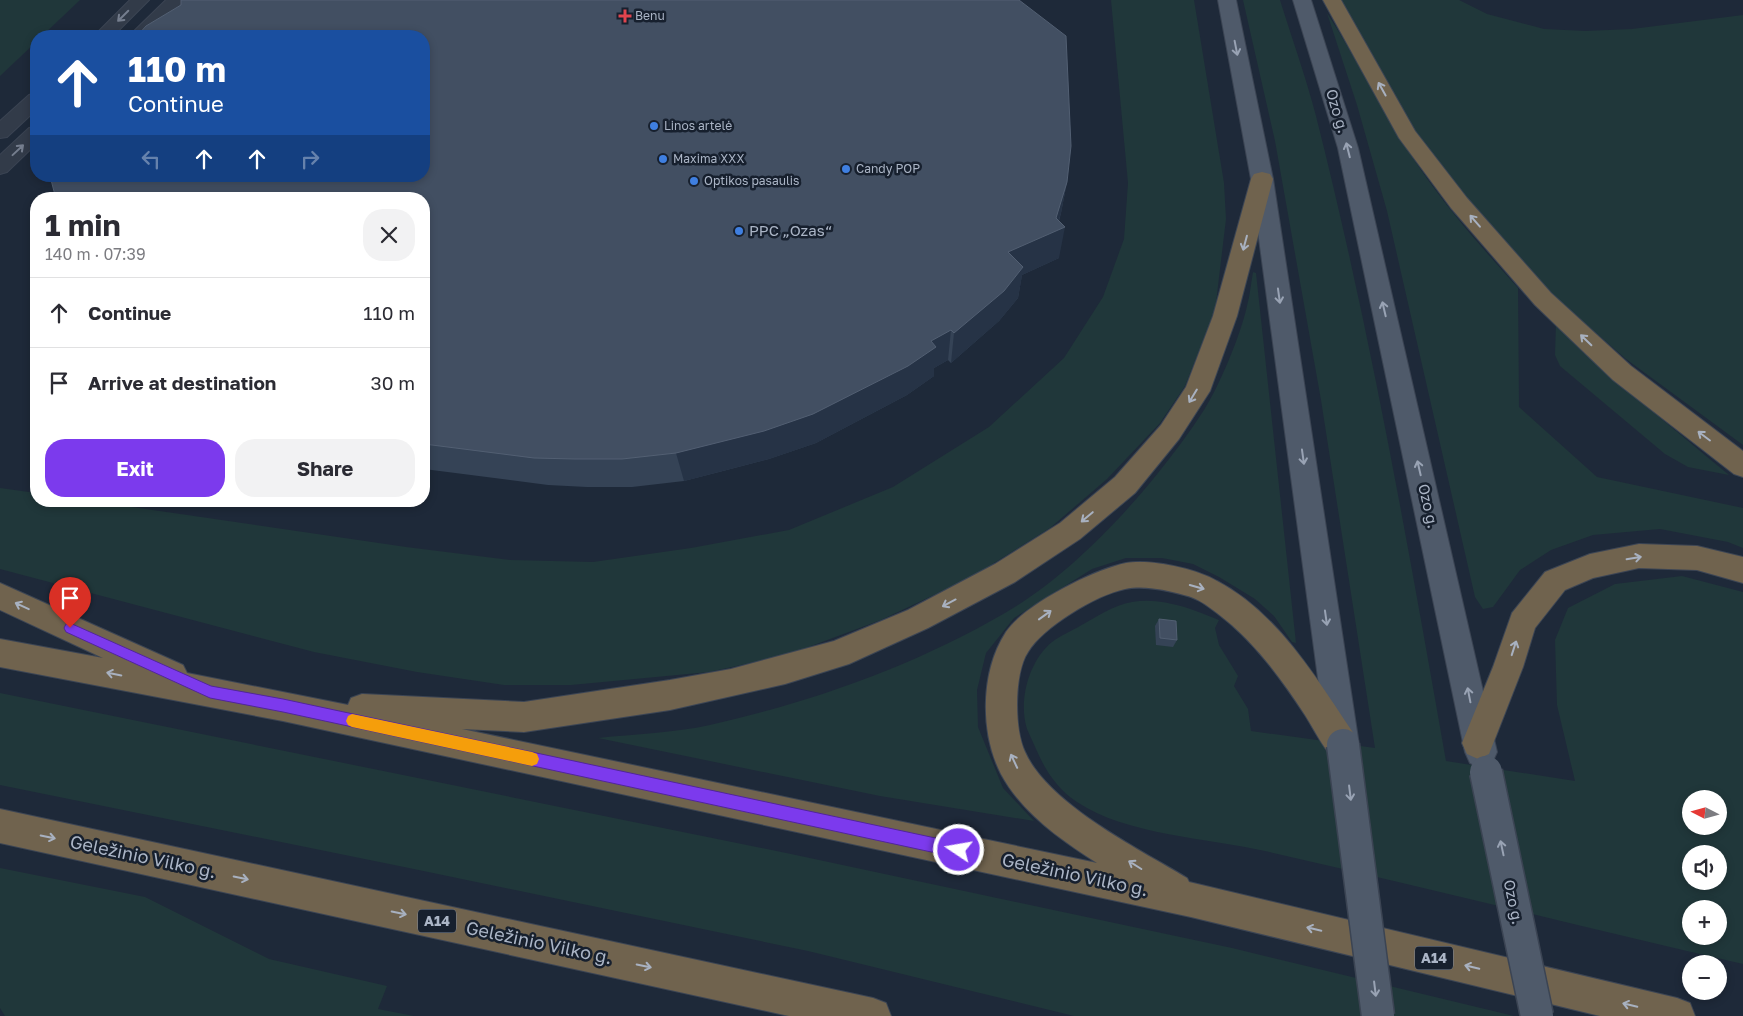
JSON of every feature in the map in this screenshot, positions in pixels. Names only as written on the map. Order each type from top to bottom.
[{"type":"highway","points":[[1332,0],[1407,134],[1459,203],[1543,299],[1622,374],[1743,466]]},
{"type":"highway","points":[[283,706],[524,717],[670,696],[784,670],[838,654],[918,619],[1005,573],[1070,532],[1125,485],[1170,432],[1197,391],[1226,316],[1262,179]]},
{"type":"highway","points":[[1482,757],[1522,622],[1555,580],[1590,566],[1639,556],[1697,558],[1743,570]]},
{"type":"highway","points":[[1191,900],[1080,831],[1035,794],[1012,762],[1002,720],[1003,677],[1018,641],[1044,615],[1083,593],[1126,576],[1161,577],[1205,588],[1241,612],[1270,640],[1343,745]]},
{"type":"highway","points":[[0,596],[210,692]]},
{"type":"highway","name":"Geležinio Vilko g.","points":[[0,653],[283,706],[1191,900],[1677,1016]]},
{"type":"highway","name":"Geležinio Vilko g.","points":[[0,826],[873,1016]]},
{"type":"main road","points":[[1227,0],[1262,179],[1343,745],[1378,1016]]},
{"type":"main road","name":"Ozo g.","points":[[1302,0],[1348,148],[1455,628],[1537,1016]]},
{"type":"street","points":[[109,30],[140,0]]},
{"type":"street","points":[[144,30],[176,0]]},
{"type":"street","points":[[0,132],[30,104]]},
{"type":"street","points":[[0,167],[30,139]]},
{"type":"green space","points":[[0,0],[80,0],[48,30],[30,30],[30,48],[0,76]]},
{"type":"green space","points":[[1111,0],[1194,0],[1224,183],[1226,219],[1215,311],[1185,386],[1160,423],[1107,479],[1050,528],[972,577],[881,620],[787,655],[709,672],[571,685],[504,685],[417,672],[314,652],[0,569],[0,488],[30,492],[30,507],[132,507],[406,547],[511,560],[593,562],[691,548],[789,530],[893,487],[989,427],[1064,358],[1103,297],[1124,239],[1128,183]]},
{"type":"green space","points":[[1243,0],[1280,0],[1316,116],[1336,196],[1371,357],[1446,761],[1575,781],[1557,705],[1555,640],[1568,608],[1615,584],[1682,576],[1743,592],[1743,964],[1727,960],[1727,955],[1705,955],[1265,851],[1143,829],[1097,813],[1070,797],[1052,779],[1027,729],[1024,706],[1025,694],[1032,670],[1044,650],[1052,642],[1099,615],[1132,602],[1155,601],[1177,605],[1219,620],[1215,628],[1219,645],[1238,676],[1234,686],[1248,709],[1251,731],[1375,748],[1321,400],[1275,141]]},
{"type":"green space","points":[[1341,0],[1459,0],[1487,14],[1544,29],[1585,31],[1632,29],[1743,15],[1743,445],[1626,359],[1551,294],[1465,198],[1410,125]]},
{"type":"green space","points":[[1327,13],[1396,132],[1432,186],[1455,216],[1518,288],[1519,407],[1597,477],[1743,508],[1743,548],[1728,542],[1660,529],[1593,535],[1551,550],[1520,570],[1493,607],[1483,609],[1475,597],[1387,211],[1357,105]]},
{"type":"green space","points":[[1253,272],[1256,273],[1296,643],[1292,642],[1274,616],[1255,599],[1193,564],[1162,558],[1126,558],[1092,569],[1014,618],[986,653],[977,690],[978,727],[1003,788],[1034,821],[880,796],[598,738],[696,728],[748,716],[824,693],[899,666],[935,650],[1026,600],[1068,568],[1107,531],[1158,473],[1193,426],[1216,388],[1235,345],[1247,306]]},
{"type":"green space","points":[[1556,323],[1619,382],[1729,475],[1688,467],[1665,454],[1560,366],[1555,355]]},
{"type":"green space","points":[[0,693],[791,854],[1232,948],[1514,1016],[1074,1016],[808,951],[0,785]]},
{"type":"green space","points":[[0,868],[145,897],[269,959],[387,986],[378,1009],[414,1016],[5,1016],[0,1008]]},
{"type":"building","name":"PPC „Ozas“","points":[[181,0],[1019,0],[1066,36],[1071,146],[1067,182],[1056,218],[1065,227],[1008,252],[1023,267],[1004,291],[954,333],[951,330],[931,341],[936,347],[908,366],[813,414],[764,431],[676,453],[622,459],[534,458],[430,445],[430,192],[54,192],[52,182],[430,182],[430,30],[142,30],[181,5]]},
{"type":"building","points":[[1159,619],[1176,621],[1177,640],[1160,638]]},
{"type":"slow traffic","points":[[352,721],[532,759]]},
{"type":"place","name":"Benu","points":[[625,16]]},
{"type":"place","name":"Linos artelė","points":[[654,126]]},
{"type":"place","name":"Maxima XXX","points":[[663,159]]},
{"type":"place","name":"Candy POP","points":[[846,169]]},
{"type":"place","name":"Optikos pasaulis","points":[[694,181]]},
{"type":"place","name":"PPC „Ozas“","points":[[739,231]]},
{"type":"route","points":[[70,628],[210,692],[959,850]]}]
